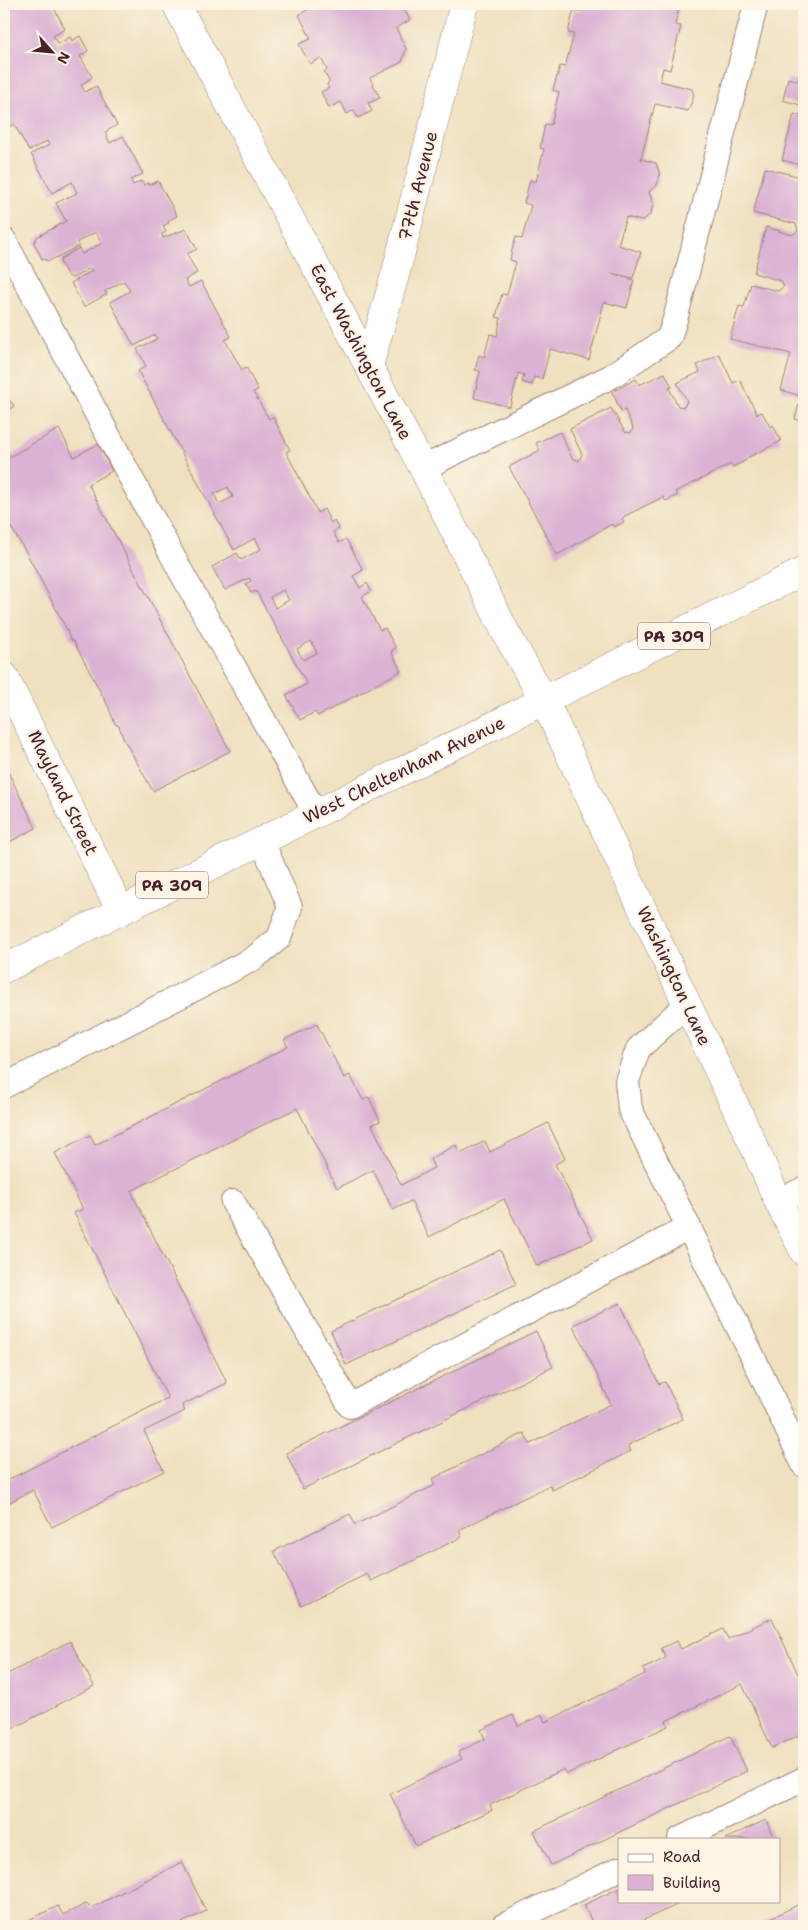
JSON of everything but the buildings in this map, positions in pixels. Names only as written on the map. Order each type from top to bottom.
[{"type":"main road","name":"East Washington Lane","points":[[176,4],[423,468],[506,633],[544,700]]},
{"type":"main road","name":"77th Avenue","points":[[369,366],[397,268],[464,4]]},
{"type":"main road","name":"West Cheltenham Avenue","points":[[4,969],[804,571]]},
{"type":"main road","name":"Mayland Street","points":[[5,681],[121,911]]},
{"type":"main road","name":"Washington Lane","points":[[544,700],[778,1201],[804,1252]]},
{"type":"lane","points":[[423,468],[610,377],[669,338],[756,4]]},
{"type":"lane","points":[[4,240],[185,579],[316,814]]},
{"type":"lane","points":[[4,1086],[253,959],[279,938],[290,907],[262,840]]},
{"type":"lane","points":[[687,1004],[638,1049],[627,1081],[630,1109],[804,1465]]},
{"type":"lane","points":[[778,1201],[804,1188]]},
{"type":"lane","points":[[233,1202],[350,1406],[689,1227]]},
{"type":"lane","points":[[682,1838],[804,1779]]},
{"type":"lane","points":[[503,1926],[618,1869]]}]
